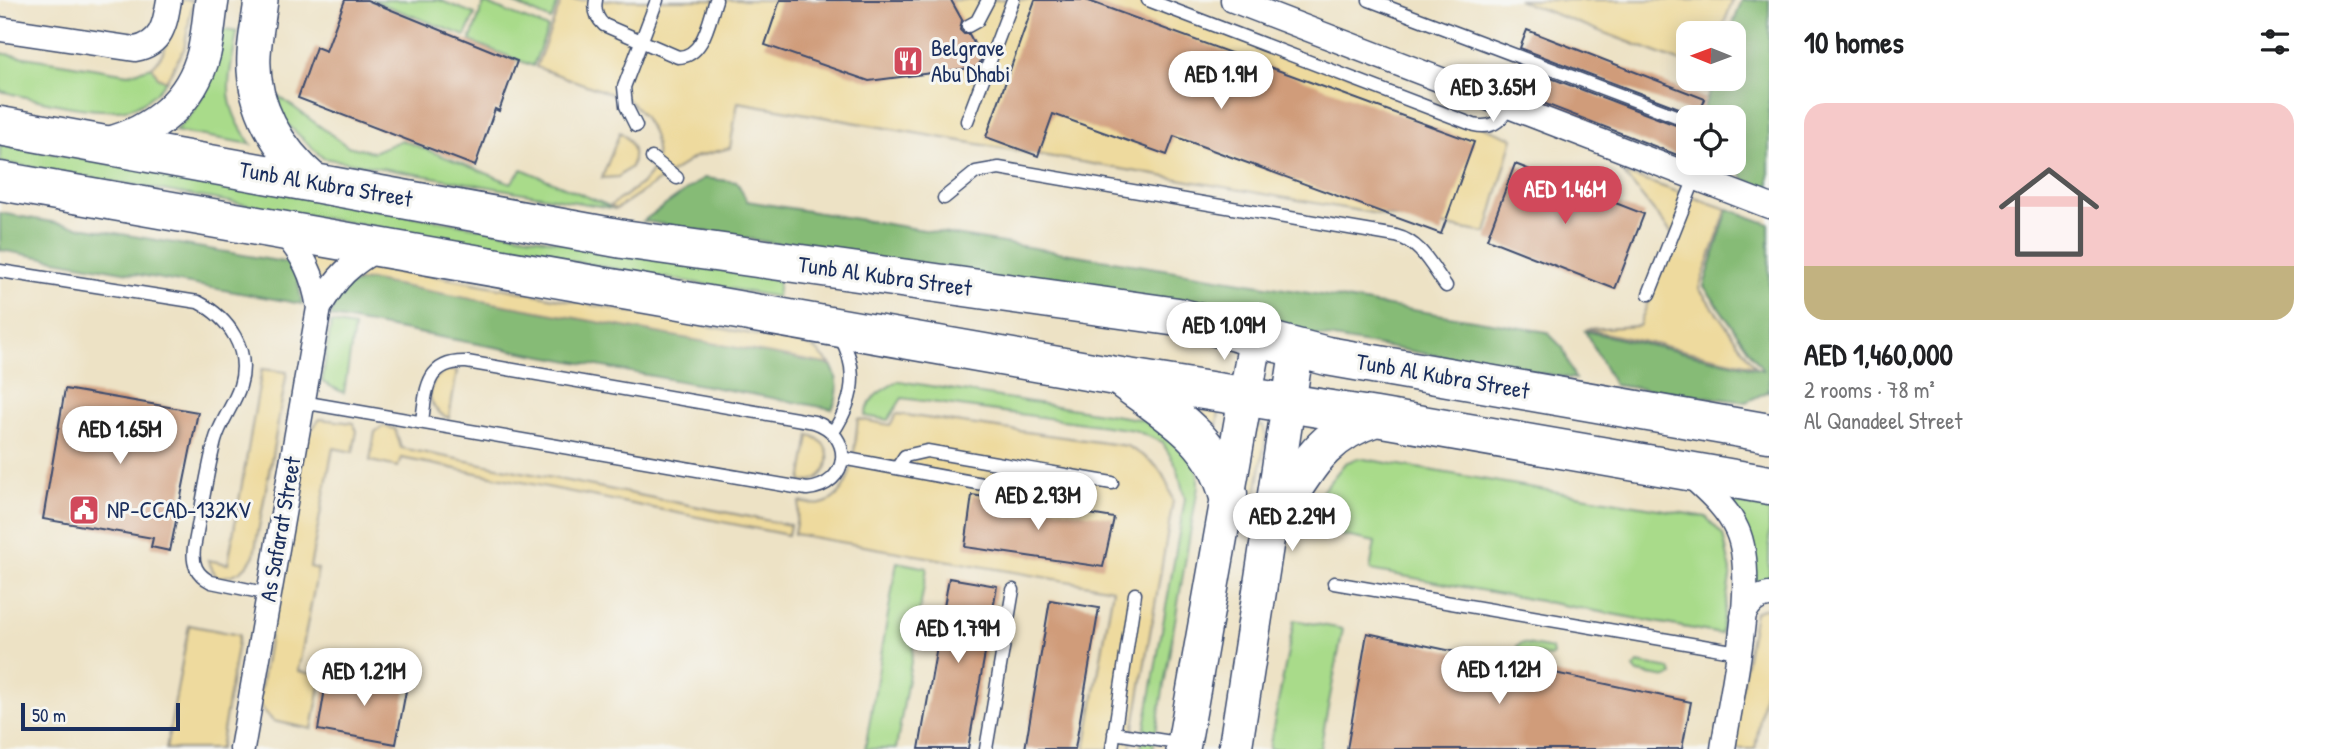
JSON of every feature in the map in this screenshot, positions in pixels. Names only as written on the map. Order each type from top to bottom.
[{"type":"main road","points":[[0,108],[36,121],[63,137]]},
{"type":"main road","name":"Tunb Al Kubra Street","points":[[0,126],[622,239],[1178,317],[1297,349],[1769,433]]},
{"type":"main road","points":[[0,181],[1121,377],[1376,417],[1769,485]]},
{"type":"main road","points":[[1121,377],[1205,445],[1223,477],[1228,494]]},
{"type":"main road","points":[[1269,525],[1302,474],[1325,445],[1349,428],[1376,417]]},
{"type":"street","points":[[0,29],[135,50],[151,44],[162,32],[169,0]]},
{"type":"street","points":[[107,144],[126,139],[151,127],[176,106],[188,90],[204,53],[212,0]]},
{"type":"street","points":[[220,0],[224,12],[236,18],[249,15],[259,0]]},
{"type":"street","points":[[259,0],[254,54],[258,96],[274,136],[285,153],[316,182]]},
{"type":"street","points":[[1233,0],[1508,106],[1676,163]]},
{"type":"street","points":[[1710,175],[1769,206]]},
{"type":"street","name":"As Safarat Street","points":[[242,749],[318,308],[311,273],[299,250],[281,230]]},
{"type":"street","name":"As Safarat Street","points":[[318,308],[337,278],[350,265],[380,247]]},
{"type":"street","points":[[1183,746],[1256,337]]},
{"type":"street","points":[[1241,738],[1269,525],[1297,349]]},
{"type":"street","points":[[1730,426],[1746,422],[1769,410]]},
{"type":"street","points":[[1684,470],[1714,497],[1737,529],[1743,547],[1743,617],[1723,749]]},
{"type":"street","points":[[1743,617],[1752,602],[1769,595]]},
{"type":"lane","points":[[596,0],[595,8],[600,21],[609,28],[678,57],[691,55],[699,46],[716,0]]},
{"type":"lane","points":[[636,126],[625,106],[624,87],[657,0]]},
{"type":"lane","points":[[968,26],[977,21],[988,0]]},
{"type":"lane","points":[[967,121],[1013,0]]},
{"type":"lane","points":[[1148,0],[1474,125],[1488,127],[1494,124],[1504,116],[1508,106]]},
{"type":"lane","points":[[1369,0],[1676,116]]},
{"type":"lane","points":[[652,158],[677,178]]},
{"type":"lane","points":[[944,198],[976,172],[999,168],[1396,236],[1405,238],[1419,249],[1446,286]]},
{"type":"lane","points":[[1649,294],[1708,175]]},
{"type":"lane","points":[[0,271],[198,302],[213,309],[222,318],[237,340],[241,352],[242,376],[240,388],[216,439],[194,548],[194,564],[203,578],[211,582],[269,594]]},
{"type":"lane","points":[[833,432],[846,413],[853,369],[847,346],[835,327]]},
{"type":"lane","points":[[302,402],[807,489],[823,486],[832,479],[838,472],[842,458],[840,444],[833,432],[825,425],[814,422],[456,361],[436,370],[429,380],[422,422]]},
{"type":"lane","points":[[897,468],[905,456],[919,451],[1112,482]]},
{"type":"lane","points":[[842,458],[1026,492]]},
{"type":"lane","points":[[1334,583],[1738,652]]},
{"type":"lane","points":[[986,749],[1013,590]]},
{"type":"lane","points":[[1112,749],[1135,594]]},
{"type":"lane","points":[[1114,733],[1183,746]]},
{"type":"green space","points":[[371,0],[439,0],[475,14],[465,36]]},
{"type":"green space","points":[[506,0],[559,0],[551,20]]},
{"type":"green space","points":[[1742,0],[1769,0],[1769,189],[1745,180],[1742,175],[1746,175],[1746,105],[1705,105],[1710,91],[1746,91],[1746,21],[1734,21]]},
{"type":"green space","points":[[484,3],[548,28],[533,66],[470,41]]},
{"type":"green space","points":[[215,28],[237,32],[229,78],[230,102],[241,129],[251,144],[174,131],[195,109],[206,85]]},
{"type":"green space","points":[[0,53],[128,74],[152,67],[158,77],[166,81],[148,99],[132,108],[96,110],[63,105],[0,91]]},
{"type":"green space","points":[[277,95],[347,146],[373,152],[402,140],[511,183],[522,169],[616,209],[323,158],[284,121]]},
{"type":"green space","points":[[0,144],[779,280],[777,297],[0,162]]},
{"type":"green space","points":[[704,178],[737,182],[747,201],[1547,332],[1563,348],[1575,379],[643,221]]},
{"type":"green space","points":[[1728,209],[1769,224],[1769,391],[1746,402],[1614,385],[1585,331],[1763,370],[1704,286]]},
{"type":"green space","points":[[0,213],[289,263],[297,275],[302,304],[0,250]]},
{"type":"green space","points":[[369,280],[831,365],[837,381],[836,397],[832,409],[331,317],[335,301],[342,291]]},
{"type":"green space","points":[[331,323],[354,327],[344,393],[322,382]]},
{"type":"green space","points":[[899,381],[1144,420],[1191,456],[1198,473],[1198,487],[1153,749],[1141,749],[1185,499],[1177,467],[1162,442],[1134,430],[902,398],[888,420],[865,416],[873,399]]},
{"type":"green space","points":[[1358,458],[1706,517],[1723,535],[1731,571],[1721,634],[1370,570],[1375,542],[1311,529],[1315,500],[1345,463]]},
{"type":"green space","points":[[1727,501],[1769,509],[1769,588],[1755,589]]},
{"type":"green space","points":[[897,562],[927,568],[896,749],[865,749]]},
{"type":"green space","points":[[1294,620],[1343,629],[1320,749],[1269,749]]},
{"type":"green space","points":[[1522,643],[1552,649],[1553,655],[1550,657],[1520,652],[1517,646]]},
{"type":"green space","points":[[1638,663],[1670,669],[1672,675],[1667,678],[1638,673],[1634,668]]},
{"type":"sand","points":[[174,0],[193,0],[184,49],[166,81],[158,77],[152,67],[167,44]]},
{"type":"sand","points":[[562,0],[1158,0],[1513,138],[1486,233],[738,102],[730,148],[695,157],[616,209],[610,206],[642,183],[653,169],[656,148],[653,136],[643,116],[628,100],[536,67]]},
{"type":"sand","points":[[1518,0],[1733,0],[1725,21],[1676,21],[1676,60]]},
{"type":"sand","points":[[620,132],[632,148],[631,167],[618,177],[602,178]]},
{"type":"sand","points":[[1623,173],[1727,209],[1699,288],[1755,366],[1586,329],[1639,326],[1673,235]]},
{"type":"sand","points":[[302,252],[347,259],[315,292]]},
{"type":"sand","points":[[366,266],[380,266],[800,343],[814,348],[831,365],[369,280],[351,283]]},
{"type":"sand","points":[[262,369],[287,372],[254,555],[239,572],[216,577],[208,560],[228,564]]},
{"type":"sand","points":[[448,370],[457,371],[449,418],[435,408],[430,394],[435,380]]},
{"type":"sand","points":[[1161,403],[1219,412],[1213,450]]},
{"type":"sand","points":[[897,414],[1127,446],[1158,467],[1173,501],[1130,749],[1085,749],[1113,589],[794,534],[800,502],[819,505],[841,492],[851,469],[858,419],[890,425]]},
{"type":"sand","points":[[320,419],[353,423],[357,431],[353,452],[333,448],[310,567],[318,569],[298,671],[322,676],[312,729],[273,721],[258,704],[304,438]]},
{"type":"sand","points":[[1257,424],[1263,426],[1266,436],[1255,500],[1238,497]]},
{"type":"sand","points":[[383,426],[395,429],[401,448],[790,525],[788,535],[401,458],[398,467],[370,461],[375,432]]},
{"type":"sand","points":[[809,435],[819,439],[825,446],[828,462],[820,477],[801,482]]},
{"type":"sand","points":[[1768,607],[1769,665],[1755,749],[1731,749],[1755,612]]},
{"type":"sand","points":[[189,625],[239,635],[220,749],[166,749]]},
{"type":"building","points":[[345,0],[367,0],[517,61],[499,111],[495,109],[475,166],[298,98],[316,47],[326,51]]},
{"type":"building","points":[[780,0],[951,0],[962,20],[960,30],[969,34],[982,58],[978,67],[869,81],[765,45]]},
{"type":"building","points":[[1035,0],[1086,0],[1474,142],[1441,234],[1174,136],[1167,155],[1053,114],[1038,156],[986,137]]},
{"type":"building","points":[[1527,30],[1676,88],[1676,91],[1684,91],[1705,99],[1703,105],[1676,107],[1520,48]]},
{"type":"building","points":[[1516,65],[1676,125],[1676,155],[1507,89]]},
{"type":"building","points":[[1515,164],[1644,214],[1615,289],[1487,239]]},
{"type":"building","points":[[65,389],[198,412],[170,551],[151,547],[153,538],[43,519]]},
{"type":"building","points":[[972,495],[1114,518],[1103,567],[965,547]]},
{"type":"building","points":[[949,578],[997,586],[968,749],[919,749]]},
{"type":"building","points":[[1050,600],[1099,608],[1075,749],[1025,749]]},
{"type":"building","points":[[1367,633],[1691,702],[1682,749],[1347,749]]},
{"type":"building","points":[[371,673],[408,680],[396,744],[318,730],[327,677],[369,686]]},
{"type":"place","name":"Belgrave Abu Dhabi","points":[[908,61]]},
{"type":"place","name":"NP-CCAD-132KV","points":[[84,510]]}]
